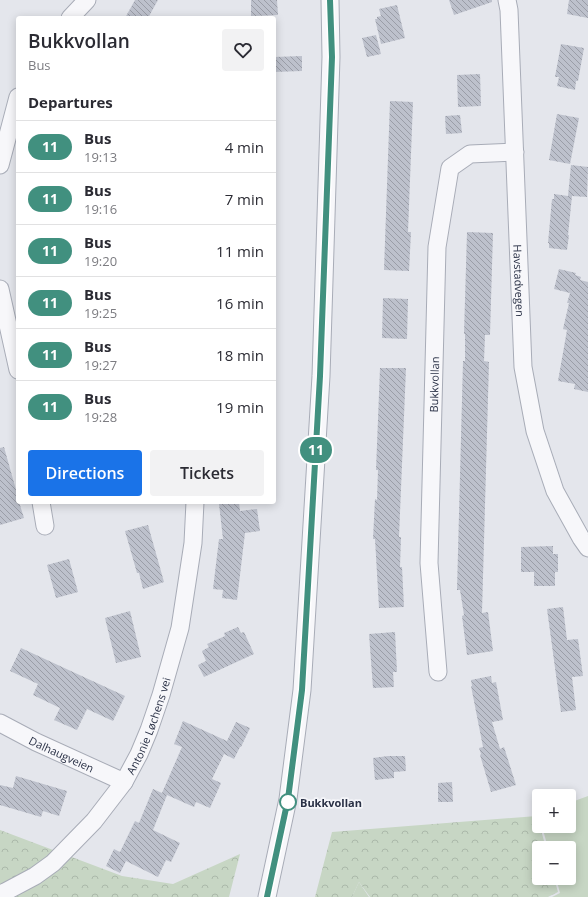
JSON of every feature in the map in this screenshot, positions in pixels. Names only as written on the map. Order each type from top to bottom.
[{"type":"street","points":[[267,897],[288,799],[302,690],[320,376],[332,57],[330,0]]},
{"type":"street","name":"Havstadvegen","points":[[507,0],[509,10],[523,366],[535,431],[555,491],[586,539]]},
{"type":"street","points":[[72,16],[82,2]]},
{"type":"street","points":[[0,165],[16,105]]},
{"type":"street","name":"Bukkvollan","points":[[438,672],[429,563],[437,247],[450,168],[470,154],[515,152]]},
{"type":"street","points":[[0,289],[16,361]]},
{"type":"street","points":[[41,504],[45,526]]},
{"type":"street","name":"Antonie Løchens vei","points":[[0,894],[35,876],[53,863],[94,821],[124,782],[139,754],[161,695],[180,628],[193,543],[195,504]]},
{"type":"street","name":"Dalhaugveien","points":[[0,723],[36,742],[124,782]]},
{"type":"green space","points":[[588,796],[588,897],[552,897],[560,893],[558,885],[576,885],[576,841],[546,841],[544,833],[576,833],[576,800]]},
{"type":"green space","points":[[532,816],[532,833],[542,833],[544,841],[532,841],[532,885],[556,885],[558,892],[548,897],[370,897],[359,882],[352,897],[315,897],[332,832]]},
{"type":"green space","points":[[0,830],[122,876],[173,884],[240,854],[229,897],[0,897]]},
{"type":"green space","points":[[359,882],[369,897],[352,897]]},
{"type":"building","points":[[135,0],[158,0],[149,16],[126,16]]},
{"type":"building","points":[[251,0],[277,0],[278,15],[251,16]]},
{"type":"building","points":[[449,0],[492,0],[492,2],[454,15]]},
{"type":"building","points":[[569,0],[588,0],[588,18],[567,14]]},
{"type":"building","points":[[397,5],[405,38],[381,44],[375,19],[381,16],[379,9]]},
{"type":"building","points":[[376,35],[381,54],[367,57],[362,38]]},
{"type":"building","points":[[561,44],[584,48],[575,90],[557,86],[559,77],[555,77]]},
{"type":"building","points":[[302,56],[302,71],[276,72],[276,57]]},
{"type":"building","points":[[480,74],[481,106],[458,107],[457,75]]},
{"type":"building","points":[[390,101],[413,102],[408,232],[411,232],[409,271],[384,270]]},
{"type":"building","points":[[557,114],[579,118],[570,164],[549,160]]},
{"type":"building","points":[[460,115],[462,133],[446,134],[445,116]]},
{"type":"building","points":[[571,165],[588,167],[587,197],[572,196],[567,250],[549,248],[548,243],[552,199],[554,199],[554,194],[568,196]]},
{"type":"building","points":[[467,232],[493,233],[490,335],[485,335],[484,361],[489,362],[482,613],[488,612],[493,651],[467,655],[462,616],[464,615],[460,590],[457,590],[463,361],[465,361],[464,334]]},
{"type":"building","points":[[559,269],[576,273],[575,275],[581,277],[580,280],[588,282],[588,392],[574,389],[575,384],[558,381],[567,330],[563,329],[570,293],[554,289]]},
{"type":"building","points":[[383,298],[408,299],[407,339],[382,338]]},
{"type":"building","points":[[380,368],[406,368],[399,537],[401,537],[400,567],[402,567],[404,607],[379,608],[375,539],[373,539],[375,499],[377,500],[378,470],[376,470]]},
{"type":"building","points":[[4,447],[16,490],[16,504],[20,504],[24,518],[0,525],[0,448]]},
{"type":"building","points":[[219,504],[239,504],[240,511],[257,509],[260,531],[245,533],[237,600],[222,598],[223,590],[213,589],[219,539],[223,539]]},
{"type":"building","points":[[148,525],[164,582],[143,589],[125,531]]},
{"type":"building","points":[[553,546],[553,554],[558,554],[558,572],[555,572],[555,586],[534,586],[534,572],[521,572],[521,547]]},
{"type":"building","points":[[69,559],[78,592],[56,598],[47,565]]},
{"type":"building","points":[[563,607],[567,640],[578,639],[583,676],[572,677],[576,710],[561,712],[547,609]]},
{"type":"building","points":[[130,611],[141,657],[116,663],[105,618]]},
{"type":"building","points":[[238,627],[241,633],[244,632],[254,654],[204,677],[198,665],[206,661],[202,651],[209,647],[207,644],[225,636],[224,633]]},
{"type":"building","points":[[395,632],[397,672],[393,672],[394,687],[373,688],[369,634]]},
{"type":"building","points":[[21,648],[125,696],[113,721],[87,709],[77,730],[54,720],[60,708],[33,695],[38,684],[10,671]]},
{"type":"building","points":[[491,676],[492,683],[496,682],[503,720],[492,722],[500,749],[504,747],[516,785],[491,792],[480,755],[479,748],[483,747],[471,680]]},
{"type":"building","points":[[183,721],[227,741],[236,722],[250,728],[234,759],[224,754],[212,779],[221,783],[210,808],[196,802],[194,807],[167,795],[153,830],[180,843],[171,862],[166,860],[158,877],[126,861],[120,873],[106,866],[114,849],[120,852],[135,821],[139,823],[153,789],[162,793],[182,747],[174,744]]},
{"type":"building","points":[[405,756],[406,771],[394,772],[394,778],[375,780],[373,758]]},
{"type":"building","points":[[16,776],[67,791],[59,816],[43,811],[41,817],[0,805],[0,785],[13,788]]},
{"type":"building","points":[[452,782],[453,802],[438,802],[438,783]]},
{"type":"bus line","name":"11","points":[[267,897],[288,799],[302,690],[320,376],[332,57],[330,0]]},
{"type":"place","name":"Bukkvollan","points":[[288,802]]}]
